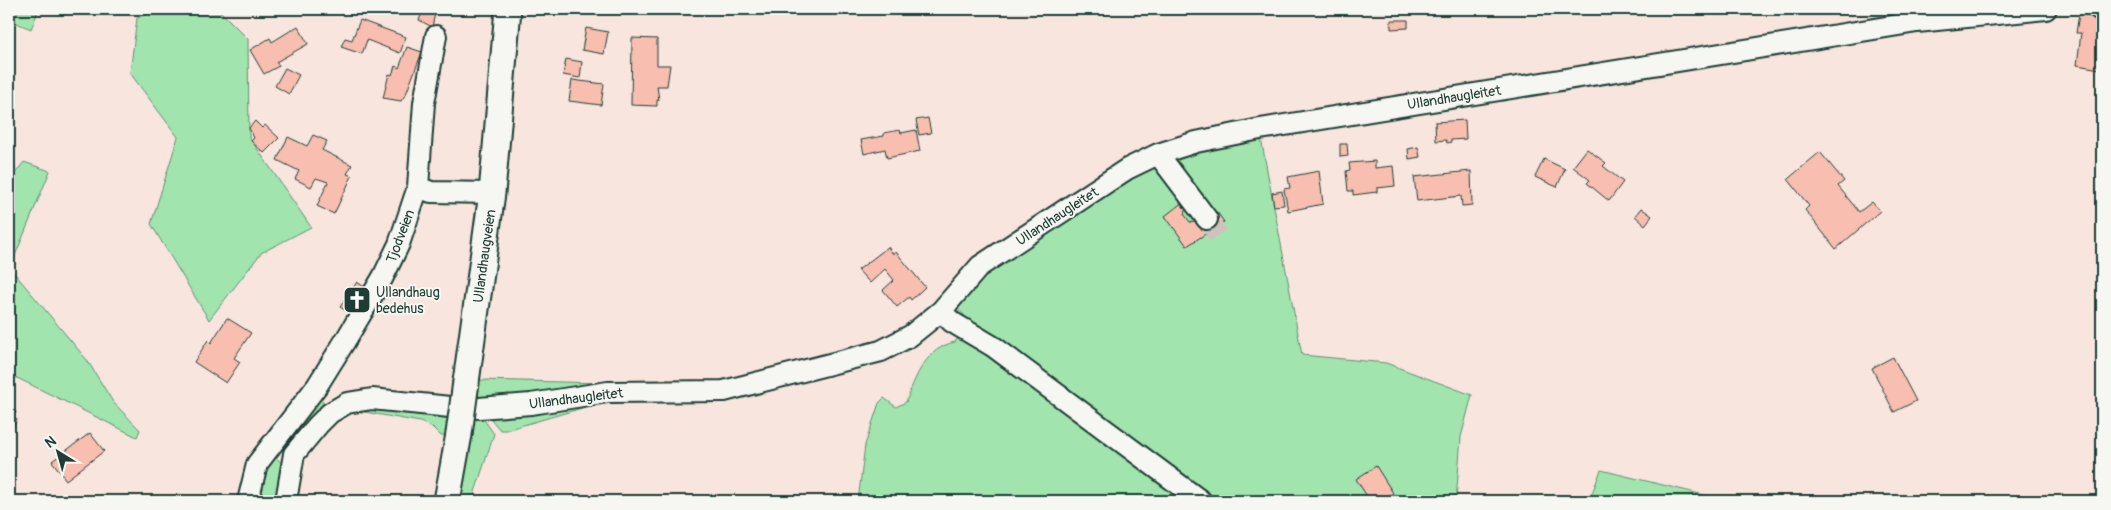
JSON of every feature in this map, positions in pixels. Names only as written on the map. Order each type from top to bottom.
[{"type":"main road","name":"Ullandhaugveien","points":[[447,501],[459,434],[492,193],[508,9]]},
{"type":"street","name":"Ullandhaugleitet","points":[[286,501],[294,454],[318,425],[342,406],[372,400],[479,408],[531,404],[608,392],[724,391],[738,389],[881,351],[910,336],[941,311],[980,266],[1127,169],[1158,154],[1196,142],[1260,129],[1931,15],[2046,9]]},
{"type":"street","name":"Tjodveien","points":[[248,501],[257,464],[317,386],[384,277],[408,218],[418,187],[424,103],[436,36]]},
{"type":"street","points":[[1158,154],[1207,220]]},
{"type":"street","points":[[418,187],[431,192],[492,193]]},
{"type":"street","points":[[941,311],[952,322],[994,347],[1201,501]]},
{"type":"street","points":[[317,386],[342,406]]},
{"type":"street","points":[[272,443],[294,454]]},
{"type":"green space","points":[[9,9],[39,9],[31,29],[9,20]]},
{"type":"green space","points":[[157,9],[218,9],[248,39],[249,137],[311,227],[261,253],[209,320],[151,224],[178,137],[130,73],[137,18]]},
{"type":"green space","points":[[1260,133],[1302,355],[1386,363],[1472,395],[1461,437],[1456,501],[858,501],[865,445],[879,403],[884,398],[896,407],[906,402],[913,383],[929,357],[936,350],[955,342],[970,321],[956,307],[973,282],[1144,168],[1190,150]]},
{"type":"green space","points":[[24,162],[50,171],[10,268],[87,360],[113,402],[140,430],[137,437],[9,374],[9,181]]},
{"type":"green space","points":[[479,380],[603,383],[603,386],[475,402]]},
{"type":"green space","points":[[319,399],[326,407],[293,440],[287,437]]},
{"type":"green space","points":[[603,402],[506,430],[500,430],[487,414]]},
{"type":"green space","points":[[363,407],[451,414],[448,436],[441,436],[432,427],[420,422],[365,412],[352,412]]},
{"type":"green space","points":[[474,414],[480,414],[494,434],[472,501],[457,501]]},
{"type":"green space","points":[[274,456],[283,464],[279,501],[251,501],[255,481]]},
{"type":"green space","points":[[1601,470],[1729,501],[1589,501]]},
{"type":"building","points":[[424,9],[436,9],[432,27],[419,20]]},
{"type":"building","points":[[2079,14],[2102,17],[2100,69],[2077,65],[2081,33],[2076,33]]},
{"type":"building","points":[[360,20],[406,37],[400,53],[367,40],[362,54],[341,47],[345,38],[352,40]]},
{"type":"building","points":[[1391,20],[1408,20],[1408,28],[1391,29]]},
{"type":"building","points":[[298,26],[308,44],[276,62],[279,66],[264,74],[250,50],[270,38],[272,42]]},
{"type":"building","points":[[586,28],[608,32],[604,54],[582,50]]},
{"type":"building","points":[[632,38],[657,39],[657,65],[670,65],[667,86],[657,86],[659,100],[657,100],[657,106],[631,105]]},
{"type":"building","points":[[407,47],[422,52],[406,94],[401,101],[383,98],[389,74],[392,75],[395,66],[399,68]]},
{"type":"building","points":[[566,59],[582,62],[580,78],[563,75]]},
{"type":"building","points":[[285,68],[299,75],[289,94],[275,86]]},
{"type":"building","points":[[572,80],[604,84],[601,105],[569,101]]},
{"type":"building","points":[[928,118],[931,133],[919,135],[916,120]]},
{"type":"building","points":[[1465,120],[1466,139],[1451,140],[1451,142],[1447,143],[1446,140],[1436,141],[1435,122]]},
{"type":"building","points":[[255,121],[262,128],[265,125],[279,138],[264,153],[251,141],[254,138],[249,128]]},
{"type":"building","points":[[900,130],[901,133],[916,130],[920,151],[887,158],[885,149],[864,154],[861,140],[884,136],[884,133]]},
{"type":"building","points":[[313,135],[327,141],[322,150],[352,165],[347,174],[352,176],[334,214],[317,206],[328,182],[316,178],[311,187],[295,179],[299,171],[277,160],[288,137],[307,146]]},
{"type":"building","points":[[1340,144],[1347,144],[1348,156],[1340,157]]},
{"type":"building","points":[[1418,147],[1420,157],[1409,159],[1408,149]]},
{"type":"building","points":[[1587,149],[1606,163],[1603,166],[1623,182],[1609,201],[1587,183],[1590,180],[1573,167]]},
{"type":"building","points":[[1820,152],[1844,181],[1838,186],[1859,212],[1872,202],[1880,211],[1836,249],[1805,210],[1809,206],[1788,179]]},
{"type":"building","points":[[1544,159],[1565,169],[1557,187],[1535,177]]},
{"type":"building","points":[[1375,161],[1375,168],[1393,166],[1395,186],[1377,188],[1377,192],[1353,195],[1353,191],[1348,191],[1346,171],[1350,170],[1349,163]]},
{"type":"building","points":[[1319,171],[1323,204],[1288,211],[1284,189],[1290,188],[1288,177]]},
{"type":"building","points":[[1471,171],[1472,205],[1462,206],[1461,196],[1417,201],[1414,177]]},
{"type":"building","points":[[1282,191],[1284,205],[1274,206],[1272,193]]},
{"type":"building","points":[[1183,202],[1186,208],[1184,214],[1190,222],[1198,223],[1217,212],[1224,222],[1187,246],[1165,216]]},
{"type":"building","points":[[1641,208],[1652,216],[1645,225],[1635,216]]},
{"type":"building","points":[[888,247],[893,254],[896,252],[925,287],[911,300],[909,297],[897,307],[883,290],[894,280],[885,269],[870,283],[858,270]]},
{"type":"building","name":"Ullandhaug bedehus","points":[[357,282],[373,293],[357,318],[340,307]]},
{"type":"building","points":[[227,318],[251,333],[234,358],[240,362],[226,383],[194,362],[208,340],[211,343]]},
{"type":"building","points":[[1893,357],[1916,401],[1894,412],[1872,368]]},
{"type":"building","points":[[9,409],[16,412],[13,417],[17,419],[9,436]]},
{"type":"building","points":[[90,433],[104,451],[66,480],[52,461]]},
{"type":"building","points":[[1376,466],[1393,493],[1380,501],[1370,501],[1356,479]]},
{"type":"tunnel","points":[[1207,219],[1220,238]]},
{"type":"place","name":"Ullandhaug bedehus","points":[[357,300]]}]
